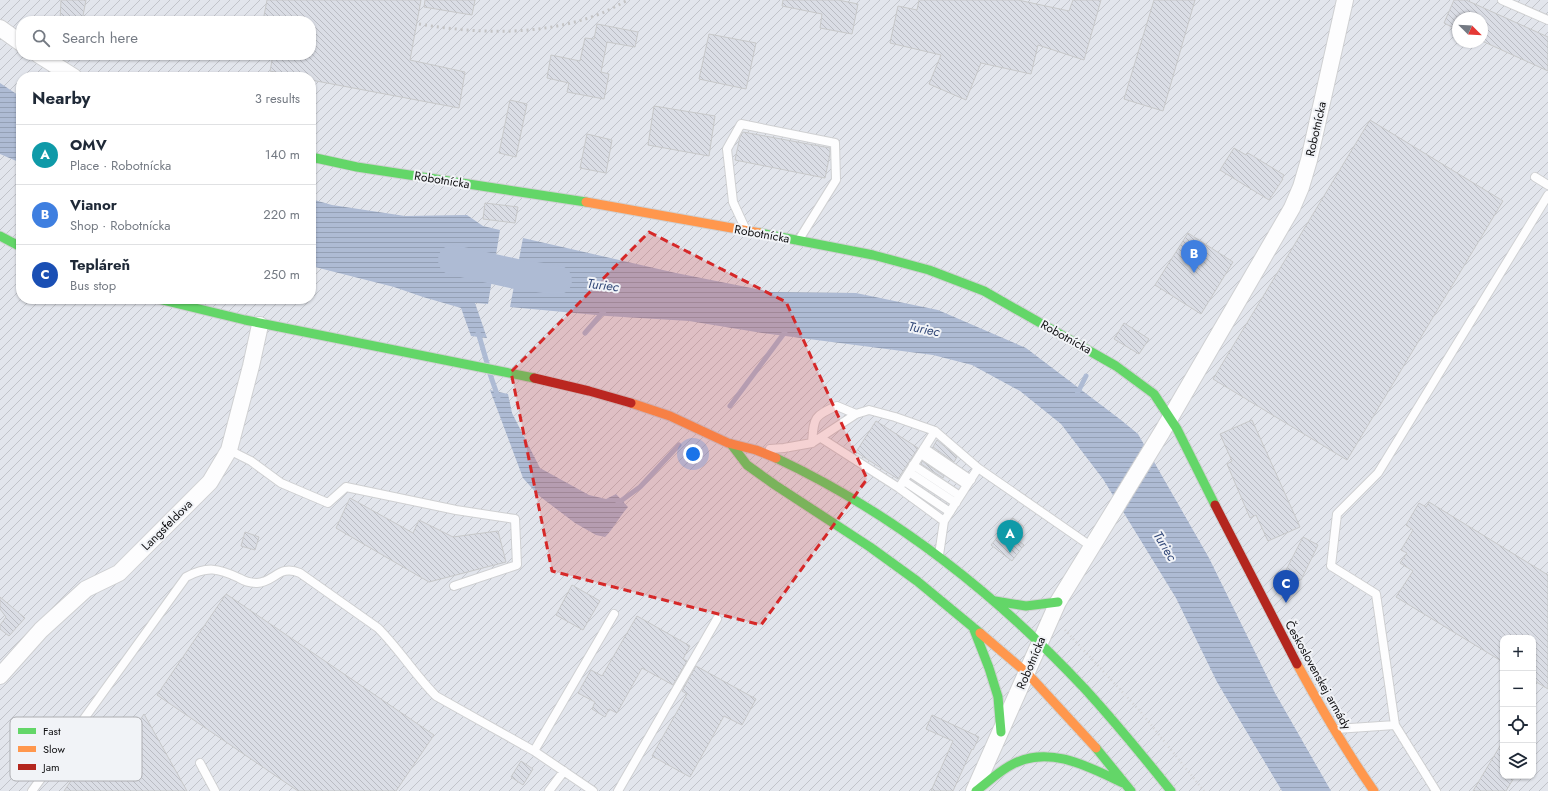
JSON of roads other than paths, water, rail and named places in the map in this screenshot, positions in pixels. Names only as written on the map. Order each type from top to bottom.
[{"type":"main road","name":"Robotnícka","points":[[316,158],[380,170],[539,194],[798,240],[874,255],[936,272],[984,291],[1116,366],[1154,394],[1170,417]]},
{"type":"main road","points":[[0,236],[16,244]]},
{"type":"main road","points":[[178,304],[260,325],[397,349],[507,372],[632,404],[698,427],[731,444],[755,449],[791,466],[869,508],[939,556],[993,601],[1092,696],[1126,735],[1171,791]]},
{"type":"main road","name":"Československej armády","points":[[1170,417],[1279,630],[1352,760],[1374,791]]},
{"type":"main road","points":[[731,444],[747,465],[876,551],[917,581],[972,625],[1027,673],[1088,738],[1128,788]]},
{"type":"main road","points":[[993,601],[1024,607],[1035,607],[1058,602]]},
{"type":"main road","points":[[972,625],[989,668],[998,697],[1000,732]]},
{"type":"main road","points":[[975,791],[1000,772],[1018,761],[1035,756],[1067,758],[1128,788]]},
{"type":"street","name":"Robotnícka","points":[[975,791],[1058,602],[1162,432],[1292,208],[1301,187],[1309,160],[1345,0]]},
{"type":"street","points":[[0,28],[16,39]]},
{"type":"street","points":[[47,60],[66,72]]},
{"type":"street","name":"Langsfeldova","points":[[0,676],[42,630],[86,589],[119,573],[210,482],[229,450],[260,325]]},
{"type":"lane","points":[[1502,0],[1548,20]]},
{"type":"lane","points":[[746,231],[733,202],[727,149],[741,124],[835,143],[836,180],[798,240]]},
{"type":"lane","points":[[1535,177],[1548,185]]},
{"type":"lane","points":[[1436,791],[1395,725],[1376,594],[1331,566],[1337,514],[1378,473],[1548,195]]},
{"type":"lane","points":[[812,443],[814,422],[822,412],[837,406],[856,414]]},
{"type":"lane","points":[[755,449],[784,448],[812,443],[856,414],[869,410],[895,417],[935,431],[978,468],[1092,547]]},
{"type":"lane","points":[[901,484],[935,431]]},
{"type":"lane","points":[[821,438],[950,512]]},
{"type":"lane","points":[[229,450],[251,461],[281,483],[328,502],[346,487],[456,510],[515,519],[517,566],[454,586]]},
{"type":"lane","points":[[923,451],[969,482]]},
{"type":"lane","points":[[939,556],[944,521],[978,468]]},
{"type":"lane","points":[[911,469],[958,500]]},
{"type":"lane","points":[[901,484],[944,521]]},
{"type":"lane","points":[[85,717],[186,577],[198,570],[211,568],[226,572],[250,583],[256,583],[262,582],[278,573],[287,570],[294,570],[378,628],[389,638],[425,685],[436,696],[534,751],[593,791]]},
{"type":"lane","points":[[534,751],[614,614]]},
{"type":"lane","points":[[618,791],[717,619]]},
{"type":"lane","points":[[1334,729],[1395,725]]},
{"type":"lane","points":[[200,763],[215,791]]},
{"type":"lane","points":[[549,791],[564,772]]},
{"type":"lane","points":[[32,791],[39,781]]},
{"type":"water","points":[[0,83],[16,94],[16,161],[0,154]]},
{"type":"water","points":[[316,200],[332,205],[405,216],[467,215],[483,226],[500,230],[488,304],[475,303],[487,338],[471,336],[461,308],[394,287],[316,267]]},
{"type":"water","points":[[523,238],[676,273],[771,292],[856,293],[938,310],[1026,348],[1138,434],[1209,558],[1275,693],[1331,791],[1282,791],[1217,682],[1176,598],[1103,479],[1061,424],[1020,391],[972,365],[933,355],[762,333],[689,321],[607,316],[510,307]]},
{"type":"water","points":[[490,390],[508,394],[512,413],[540,468],[589,495],[606,499],[616,494],[628,507],[605,537],[596,535],[575,523],[538,495],[523,478]]},
{"type":"waterway","name":"Turiec","points":[[453,260],[516,274],[557,280]]},
{"type":"waterway","points":[[585,333],[604,311]]},
{"type":"waterway","points":[[478,332],[487,363]]},
{"type":"waterway","points":[[730,406],[785,332]]},
{"type":"waterway","points":[[490,374],[498,397]]},
{"type":"waterway","points":[[1077,394],[1086,376]]},
{"type":"waterway","points":[[618,503],[640,487],[679,445]]},
{"type":"railway","points":[[419,24],[464,30],[531,30],[575,22],[609,10],[628,0]]},
{"type":"place","name":"Vianor","points":[[1194,273]]},
{"type":"place","name":"OMV","points":[[1010,553]]},
{"type":"place","name":"Tepláreň","points":[[1286,603]]}]
